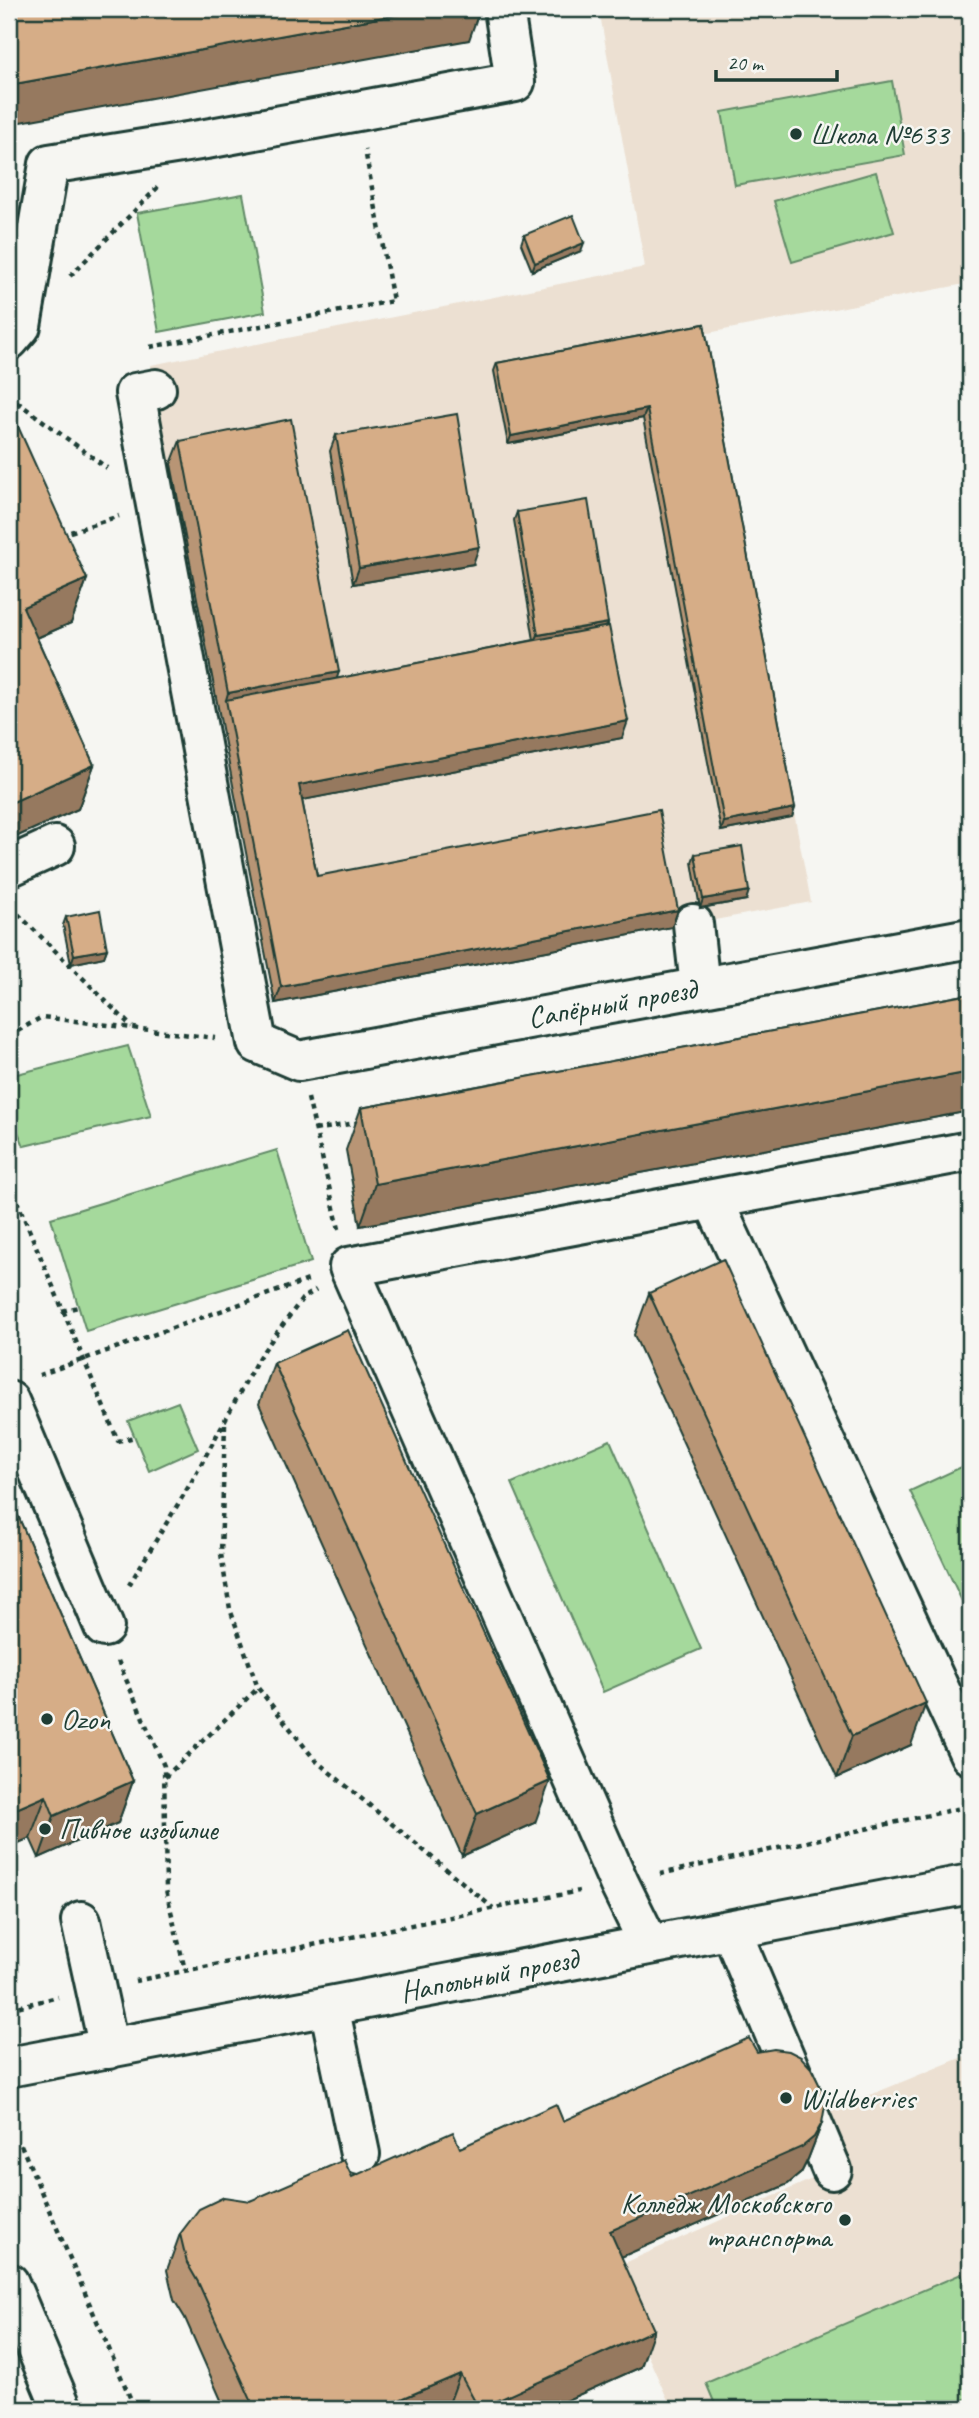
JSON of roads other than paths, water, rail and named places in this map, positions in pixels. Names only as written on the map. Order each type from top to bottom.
[{"type":"street","points":[[9,340],[21,326],[49,164],[206,139],[515,82],[504,9]]},
{"type":"street","name":"Сапёрный проезд","points":[[146,391],[156,504],[257,1043],[299,1061],[970,938]]},
{"type":"street","points":[[9,867],[55,846]]},
{"type":"street","points":[[693,924],[699,988]]},
{"type":"street","points":[[649,1944],[334,1272],[970,1151]]},
{"type":"street","points":[[713,1200],[970,1755]]},
{"type":"street","points":[[21,1389],[103,1627]]},
{"type":"street","name":"Напольный проезд","points":[[9,2067],[970,1884]]},
{"type":"street","points":[[81,1921],[109,2049]]},
{"type":"street","points":[[731,1930],[832,2170]]},
{"type":"street","points":[[329,2006],[360,2154]]},
{"type":"street","points":[[9,2283],[62,2409]]},
{"type":"place","name":"Школа №633","points":[[796,134]]},
{"type":"place","name":"Ozon","points":[[47,1719]]},
{"type":"place","name":"Пивное изобилие","points":[[45,1829]]},
{"type":"place","name":"Wildberries","points":[[786,2098]]},
{"type":"place","name":"Колледж Московского транспорта","points":[[845,2220]]}]
